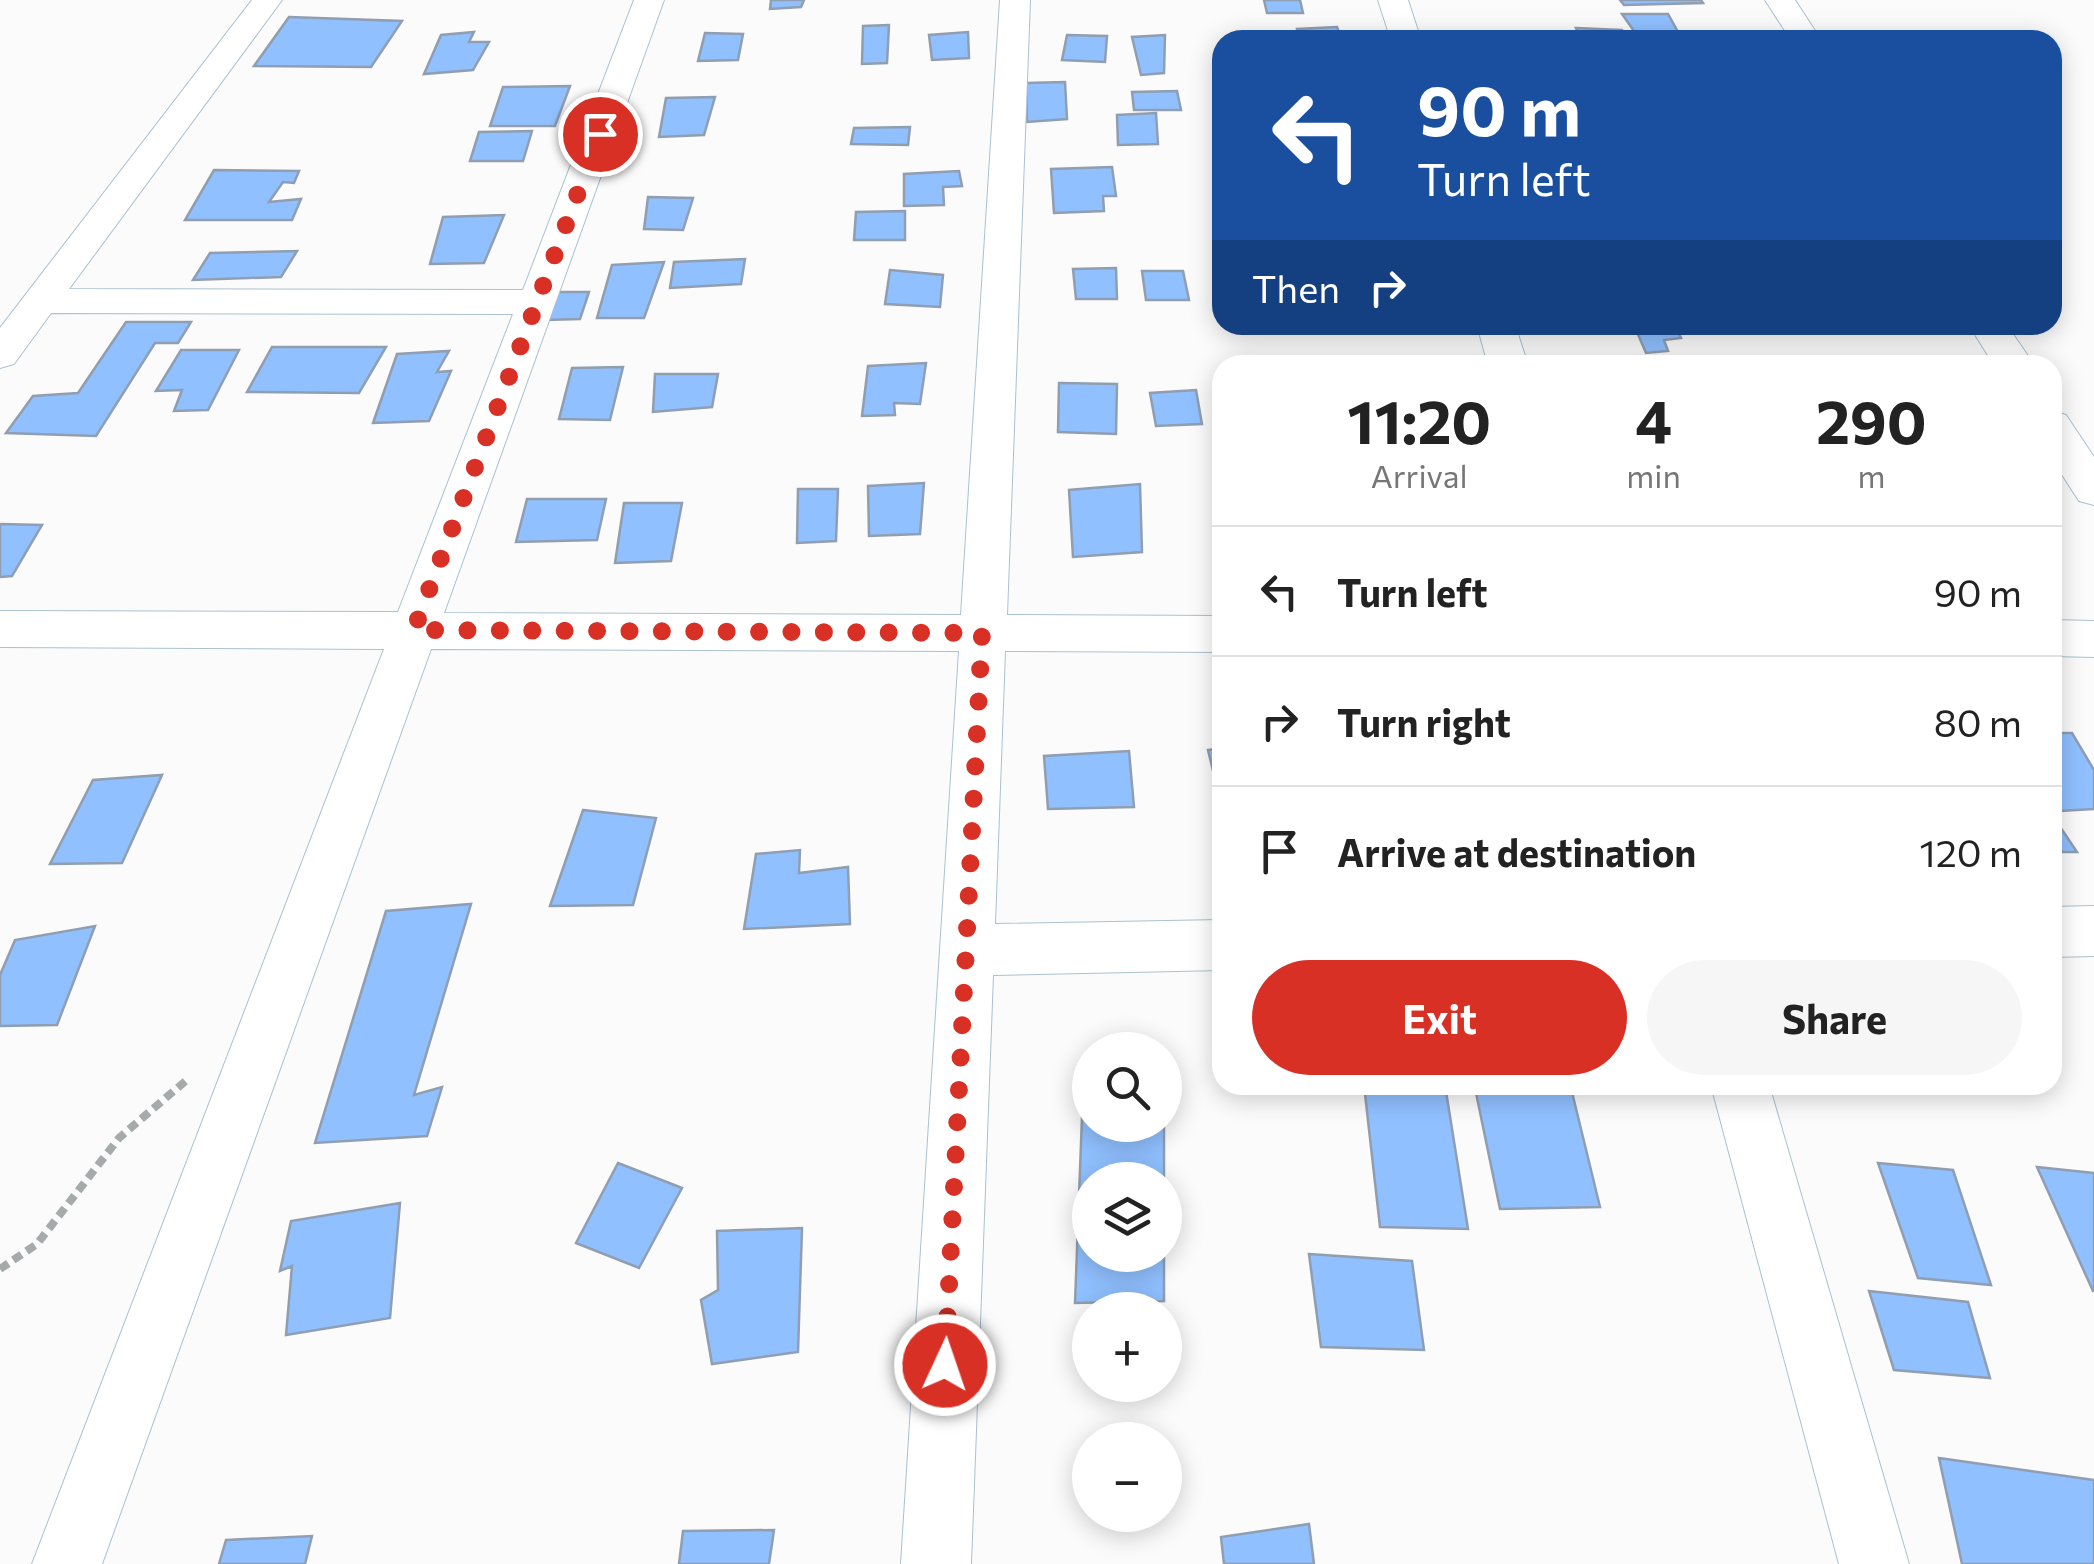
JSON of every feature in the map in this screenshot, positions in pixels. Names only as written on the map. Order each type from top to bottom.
[{"type":"street","points":[[0,356],[267,0]]},
{"type":"street","points":[[66,1564],[649,0]]},
{"type":"street","points":[[936,1564],[1015,0]]},
{"type":"street","points":[[1393,0],[1403,30]]},
{"type":"street","points":[[1780,0],[1800,30]]},
{"type":"street","points":[[40,302],[539,302]]},
{"type":"street","points":[[2062,440],[2094,490]]},
{"type":"street","points":[[0,629],[1212,634]]},
{"type":"street","points":[[2062,638],[2094,638]]},
{"type":"street","points":[[2062,932],[2094,931]]},
{"type":"street","points":[[969,950],[1212,945]]},
{"type":"street","points":[[1743,1095],[1874,1564]]},
{"type":"path","points":[[0,1269],[36,1244],[119,1138],[204,1066]]},
{"type":"building","points":[[771,0],[804,0],[801,7],[770,9]]},
{"type":"building","points":[[1264,0],[1300,0],[1303,13],[1267,13]]},
{"type":"building","points":[[1620,0],[1701,0],[1703,3],[1624,5]]},
{"type":"building","points":[[1622,14],[1668,14],[1677,30],[1633,30]]},
{"type":"building","points":[[289,17],[402,21],[371,67],[254,66]]},
{"type":"building","points":[[889,25],[887,63],[862,64],[863,26]]},
{"type":"building","points":[[1337,27],[1338,30],[1297,30]]},
{"type":"building","points":[[474,32],[469,42],[489,42],[473,70],[424,74],[441,35]]},
{"type":"building","points":[[968,32],[969,58],[932,60],[929,35]]},
{"type":"building","points":[[705,33],[743,34],[738,60],[698,61]]},
{"type":"building","points":[[1067,35],[1107,36],[1105,62],[1062,60]]},
{"type":"building","points":[[1165,35],[1164,73],[1141,75],[1132,37]]},
{"type":"building","points":[[1065,82],[1067,119],[1027,122],[1026,83]]},
{"type":"building","points":[[570,86],[555,126],[490,126],[503,87]]},
{"type":"building","points":[[1177,91],[1181,110],[1134,110],[1132,92]]},
{"type":"building","points":[[715,97],[704,135],[659,137],[666,98]]},
{"type":"building","points":[[1156,113],[1158,144],[1118,145],[1117,115]]},
{"type":"building","points":[[910,127],[908,145],[851,144],[854,128]]},
{"type":"building","points":[[532,131],[523,161],[470,161],[479,132]]},
{"type":"building","points":[[1112,167],[1116,196],[1103,196],[1104,211],[1054,213],[1051,169]]},
{"type":"building","points":[[214,170],[299,171],[294,183],[283,182],[269,202],[301,199],[292,220],[185,220]]},
{"type":"building","points":[[959,171],[962,186],[943,187],[944,205],[904,206],[904,174]]},
{"type":"building","points":[[648,197],[693,198],[683,230],[644,229]]},
{"type":"building","points":[[905,211],[905,240],[854,240],[856,212]]},
{"type":"building","points":[[504,215],[484,263],[430,264],[443,217]]},
{"type":"building","points":[[297,251],[281,277],[193,280],[210,253]]},
{"type":"building","points":[[745,259],[741,284],[670,288],[674,262]]},
{"type":"building","points":[[664,262],[644,318],[597,318],[612,265]]},
{"type":"building","points":[[1116,268],[1117,299],[1076,299],[1073,269]]},
{"type":"building","points":[[890,270],[943,275],[940,307],[885,304]]},
{"type":"building","points":[[1142,271],[1183,271],[1189,300],[1146,300]]},
{"type":"building","points":[[555,292],[589,292],[580,319],[547,320]]},
{"type":"building","points":[[126,322],[191,322],[178,343],[155,343],[96,436],[6,433],[33,396],[78,393]]},
{"type":"building","points":[[1638,335],[1680,335],[1681,338],[1664,340],[1668,351],[1646,353]]},
{"type":"building","points":[[272,347],[386,347],[359,393],[247,392]]},
{"type":"building","points":[[181,350],[239,350],[208,410],[174,411],[182,390],[156,391]]},
{"type":"building","points":[[449,351],[437,372],[451,371],[429,421],[373,423],[397,354]]},
{"type":"building","points":[[926,363],[920,404],[894,403],[895,415],[862,416],[868,366]]},
{"type":"building","points":[[623,367],[610,420],[559,419],[572,368]]},
{"type":"building","points":[[655,374],[718,374],[712,407],[653,412]]},
{"type":"building","points":[[1059,383],[1117,384],[1116,434],[1058,432]]},
{"type":"building","points":[[1196,390],[1202,424],[1156,426],[1150,393]]},
{"type":"building","points":[[924,483],[920,534],[869,536],[868,486]]},
{"type":"building","points":[[1140,484],[1142,552],[1073,557],[1069,490]]},
{"type":"building","points":[[798,489],[838,489],[836,541],[797,543]]},
{"type":"building","points":[[527,499],[606,499],[597,540],[516,542]]},
{"type":"building","points":[[624,503],[682,503],[671,561],[615,563]]},
{"type":"building","points":[[0,524],[42,525],[12,576],[0,577]]},
{"type":"building","points":[[2062,733],[2072,733],[2094,770],[2094,809],[2062,811]]},
{"type":"building","points":[[1129,751],[1134,807],[1048,809],[1044,756]]},
{"type":"building","points":[[162,775],[122,863],[50,864],[93,780]]},
{"type":"building","points":[[583,810],[656,818],[633,905],[550,906]]},
{"type":"building","points":[[2062,830],[2077,852],[2062,852]]},
{"type":"building","points":[[800,850],[799,873],[848,867],[850,924],[744,929],[756,854]]},
{"type":"building","points":[[471,904],[414,1095],[442,1087],[427,1136],[315,1143],[386,911]]},
{"type":"building","points":[[95,926],[57,1025],[0,1026],[0,975],[15,940]]},
{"type":"building","points":[[1365,1095],[1447,1095],[1468,1229],[1380,1227]]},
{"type":"building","points":[[1476,1095],[1573,1095],[1600,1207],[1500,1209]]},
{"type":"building","points":[[1081,1142],[1164,1142],[1164,1162],[1080,1162]]},
{"type":"building","points":[[618,1163],[682,1188],[639,1268],[576,1243]]},
{"type":"building","points":[[1878,1163],[1953,1170],[1991,1285],[1918,1278]]},
{"type":"building","points":[[2037,1167],[2094,1173],[2094,1291],[2093,1291]]},
{"type":"building","points":[[400,1203],[390,1318],[286,1335],[292,1266],[280,1271],[291,1221]]},
{"type":"building","points":[[802,1228],[798,1352],[712,1364],[701,1300],[718,1290],[717,1231]]},
{"type":"building","points":[[1309,1254],[1412,1261],[1424,1350],[1321,1347]]},
{"type":"building","points":[[1076,1272],[1164,1272],[1164,1292],[1075,1292]]},
{"type":"building","points":[[1869,1291],[1968,1302],[1990,1378],[1894,1370]]},
{"type":"building","points":[[1939,1458],[2094,1480],[2094,1564],[1962,1564]]},
{"type":"building","points":[[1309,1524],[1314,1564],[1224,1564],[1221,1537]]},
{"type":"building","points":[[774,1530],[769,1564],[679,1564],[683,1531]]},
{"type":"building","points":[[312,1536],[305,1564],[219,1564],[226,1540]]},
{"type":"route","points":[[600,134],[414,630],[982,633],[969,950],[945,1365]]}]
